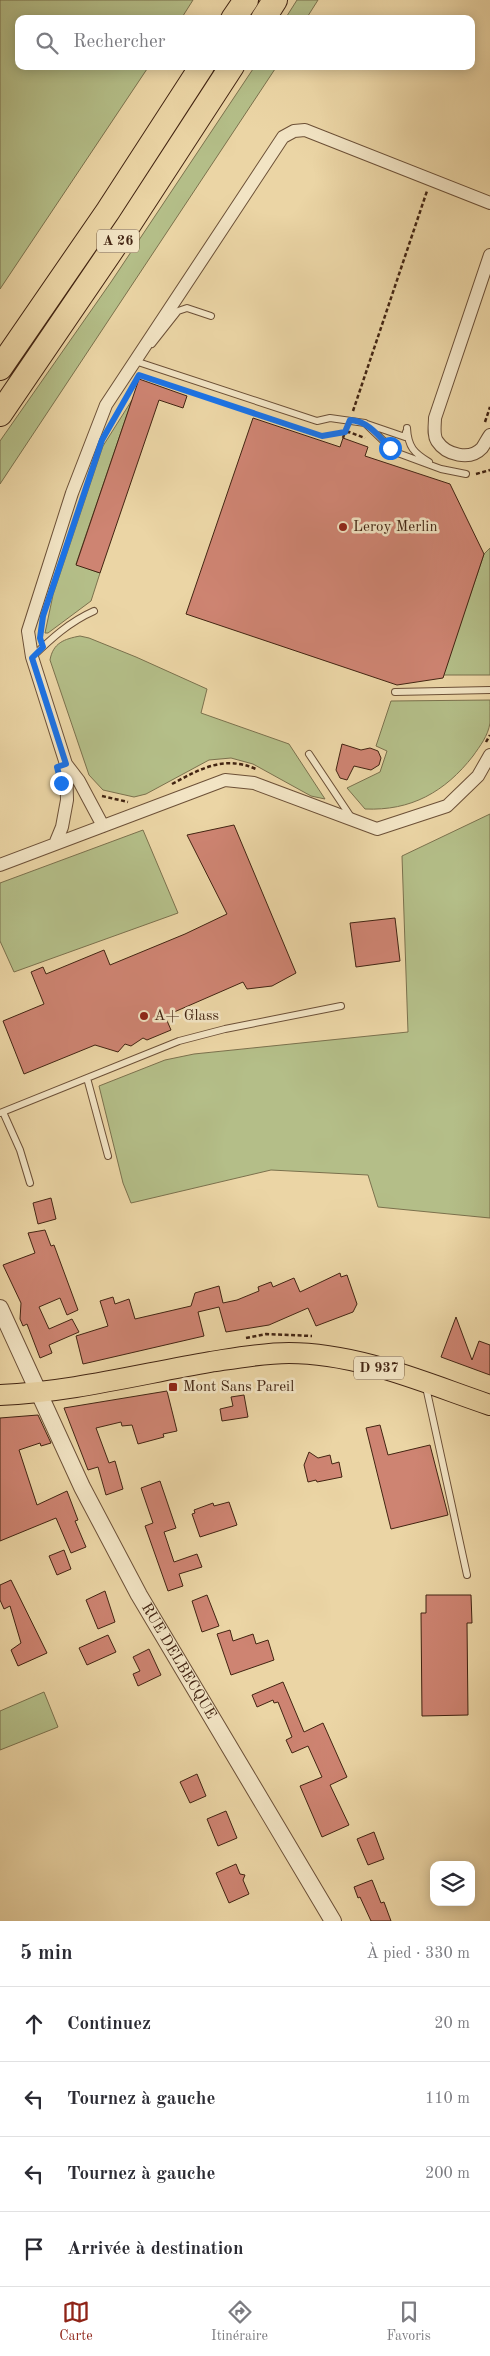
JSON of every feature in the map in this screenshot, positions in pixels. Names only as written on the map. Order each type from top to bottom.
[{"type":"highway","points":[[236,15],[246,0]]},
{"type":"highway","points":[[266,15],[276,0]]},
{"type":"highway","name":"A 26","points":[[0,368],[108,211],[199,70]]},
{"type":"highway","name":"A 26","points":[[0,414],[128,226],[229,70]]},
{"type":"main road","name":"D 937","points":[[0,1395],[39,1392],[236,1357],[290,1353],[321,1355],[363,1364],[404,1375],[490,1404]]},
{"type":"street","points":[[55,844],[62,827],[67,800],[66,764],[32,658],[28,631],[72,493],[106,404],[283,137],[305,130],[490,203]]},
{"type":"street","points":[[490,255],[435,418],[435,425],[437,441],[446,451],[458,454],[470,455],[481,449],[490,435]]},
{"type":"street","points":[[0,864],[225,780],[254,783],[354,822],[377,829],[448,806],[478,776],[487,751]]},
{"type":"street","points":[[66,764],[78,781],[103,826]]},
{"type":"street","name":"RUE DELBECQUE","points":[[0,1308],[82,1487],[139,1595],[333,1921]]},
{"type":"lane","points":[[211,316],[187,308],[178,311],[158,338],[134,360],[317,421],[330,418],[350,420],[365,423],[405,437],[408,428],[410,446],[414,452],[441,469]]},
{"type":"lane","points":[[365,423],[395,452],[441,469],[468,475]]},
{"type":"lane","points":[[32,658],[54,635],[79,618],[94,612]]},
{"type":"lane","points":[[395,692],[490,690]]},
{"type":"lane","points":[[309,754],[354,822]]},
{"type":"lane","points":[[30,1183],[20,1150],[2,1113],[179,1040],[224,1029],[341,1006]]},
{"type":"lane","points":[[87,1078],[108,1156]]},
{"type":"lane","points":[[426,1383],[433,1425],[467,1575]]},
{"type":"path","points":[[343,438],[431,180]]},
{"type":"path","points":[[139,375],[322,436],[345,432],[366,439]]},
{"type":"path","points":[[468,475],[490,470]]},
{"type":"path","points":[[487,751],[490,735]]},
{"type":"path","points":[[168,787],[208,766],[220,763],[244,764],[260,771]]},
{"type":"path","points":[[98,793],[106,798],[117,801],[135,801]]},
{"type":"green space","points":[[0,0],[193,0],[184,15],[15,15],[15,70],[146,70],[0,289]]},
{"type":"green space","points":[[297,0],[318,0],[309,15],[288,15]]},
{"type":"green space","points":[[252,70],[274,70],[0,484],[0,441],[111,282]]},
{"type":"green space","points":[[132,400],[76,564],[100,573],[91,601],[48,633],[45,633],[53,595],[103,446]]},
{"type":"green space","points":[[490,548],[490,675],[443,675],[484,554]]},
{"type":"green space","points":[[80,636],[136,657],[207,689],[201,713],[289,744],[325,799],[311,796],[253,764],[231,758],[209,760],[146,794],[134,797],[103,790],[89,775],[50,660],[51,654],[60,643]]},
{"type":"green space","points":[[490,700],[490,723],[483,741],[473,756],[451,780],[426,797],[397,807],[365,809],[347,788],[380,772],[387,751],[376,746],[391,701]]},
{"type":"green space","points":[[490,814],[490,1218],[378,1207],[368,1175],[271,1170],[131,1203],[123,1183],[99,1086],[165,1060],[194,1054],[408,1032],[402,856]]},
{"type":"green space","points":[[143,830],[178,913],[14,972],[0,941],[0,883]]},
{"type":"green space","points":[[44,1692],[58,1727],[0,1750],[0,1711]]},
{"type":"building","points":[[139,379],[187,396],[183,408],[159,400],[100,573],[76,565]]},
{"type":"building","name":"Leroy Merlin","points":[[253,418],[340,447],[343,438],[368,447],[365,456],[450,484],[484,554],[443,678],[397,685],[186,614]]},
{"type":"building","points":[[342,744],[361,750],[370,748],[378,751],[381,758],[379,765],[371,770],[354,766],[347,780],[340,778],[336,770]]},
{"type":"building","points":[[234,825],[296,973],[272,986],[247,989],[243,982],[165,1016],[171,1030],[147,1040],[143,1038],[131,1046],[125,1044],[118,1052],[95,1045],[24,1074],[3,1021],[44,1004],[31,972],[43,967],[46,974],[104,950],[110,965],[185,934],[227,914],[187,835]]},
{"type":"building","points":[[395,918],[400,961],[356,967],[350,923]]},
{"type":"building","points":[[51,1198],[56,1219],[38,1224],[33,1203]]},
{"type":"building","points":[[45,1230],[51,1246],[54,1245],[78,1310],[67,1315],[60,1298],[39,1307],[49,1329],[72,1319],[79,1332],[49,1345],[52,1353],[40,1358],[27,1324],[23,1326],[20,1319],[21,1303],[3,1265],[35,1253],[28,1233]]},
{"type":"building","points":[[340,1273],[341,1277],[347,1275],[357,1304],[353,1312],[316,1326],[308,1308],[269,1325],[226,1332],[219,1307],[198,1312],[204,1336],[83,1364],[76,1336],[108,1326],[100,1301],[113,1297],[115,1304],[129,1299],[135,1319],[191,1306],[195,1293],[219,1286],[223,1303],[237,1300],[259,1291],[258,1287],[271,1282],[273,1287],[294,1278],[300,1292]]},
{"type":"building","points":[[456,1317],[472,1360],[479,1341],[490,1345],[490,1375],[441,1357]]},
{"type":"building","points":[[167,1391],[177,1431],[163,1434],[164,1437],[138,1444],[132,1425],[122,1426],[121,1422],[96,1428],[109,1463],[115,1461],[123,1489],[106,1495],[98,1467],[88,1470],[64,1408]]},
{"type":"building","points":[[244,1395],[248,1417],[222,1421],[220,1409],[233,1406],[231,1397]]},
{"type":"building","points":[[38,1415],[51,1443],[41,1446],[40,1443],[19,1450],[37,1505],[67,1491],[78,1520],[75,1521],[86,1547],[71,1553],[56,1518],[0,1541],[0,1418]]},
{"type":"building","points":[[380,1425],[388,1455],[430,1445],[448,1515],[391,1529],[366,1428]]},
{"type":"building","points":[[309,1452],[318,1458],[330,1455],[332,1464],[339,1462],[342,1477],[308,1482],[304,1465]]},
{"type":"building","points":[[160,1481],[176,1528],[164,1532],[174,1562],[197,1554],[202,1567],[179,1574],[183,1586],[168,1591],[145,1526],[153,1523],[141,1488]]},
{"type":"building","points":[[229,1502],[237,1525],[200,1537],[192,1514],[195,1513],[194,1510],[213,1503],[214,1506]]},
{"type":"building","points":[[64,1550],[71,1569],[57,1575],[49,1556]]},
{"type":"building","points":[[11,1580],[47,1653],[18,1666],[11,1650],[21,1643],[10,1606],[4,1609],[0,1600],[0,1585]]},
{"type":"building","points":[[105,1591],[115,1622],[98,1629],[86,1600]]},
{"type":"building","points":[[207,1595],[219,1626],[202,1632],[192,1601]]},
{"type":"building","points":[[426,1595],[471,1595],[472,1623],[467,1623],[468,1715],[422,1716],[421,1613],[426,1613]]},
{"type":"building","points":[[230,1630],[233,1641],[253,1634],[256,1644],[268,1640],[274,1660],[231,1675],[217,1634]]},
{"type":"building","points":[[108,1635],[116,1652],[87,1665],[79,1648]]},
{"type":"building","points":[[149,1649],[161,1675],[138,1686],[133,1674],[140,1671],[133,1657]]},
{"type":"building","points":[[283,1682],[304,1732],[323,1723],[347,1777],[330,1785],[349,1825],[322,1837],[300,1786],[322,1777],[308,1746],[292,1753],[286,1740],[292,1737],[278,1702],[274,1703],[273,1700],[257,1707],[252,1695]]},
{"type":"building","points":[[197,1774],[206,1796],[190,1803],[180,1782]]},
{"type":"building","points":[[226,1811],[237,1838],[218,1846],[207,1819]]},
{"type":"building","points":[[374,1832],[384,1859],[368,1865],[357,1839]]},
{"type":"building","points":[[236,1864],[240,1874],[245,1875],[243,1880],[249,1894],[229,1903],[216,1873]]},
{"type":"building","points":[[372,1880],[381,1903],[384,1902],[391,1921],[371,1921],[360,1897],[358,1898],[354,1887]]},
{"type":"place","name":"Leroy Merlin","points":[[343,527]]},
{"type":"place","name":"A+ Glass","points":[[144,1016]]},
{"type":"place","name":"Mont Sans Pareil","points":[[173,1387]]},
{"type":"route","points":[[61,783],[57,767],[66,764],[32,658],[43,647],[40,638],[43,616],[102,440],[109,424],[139,375],[322,436],[345,432],[350,420],[356,420],[365,423],[390,448]]}]
